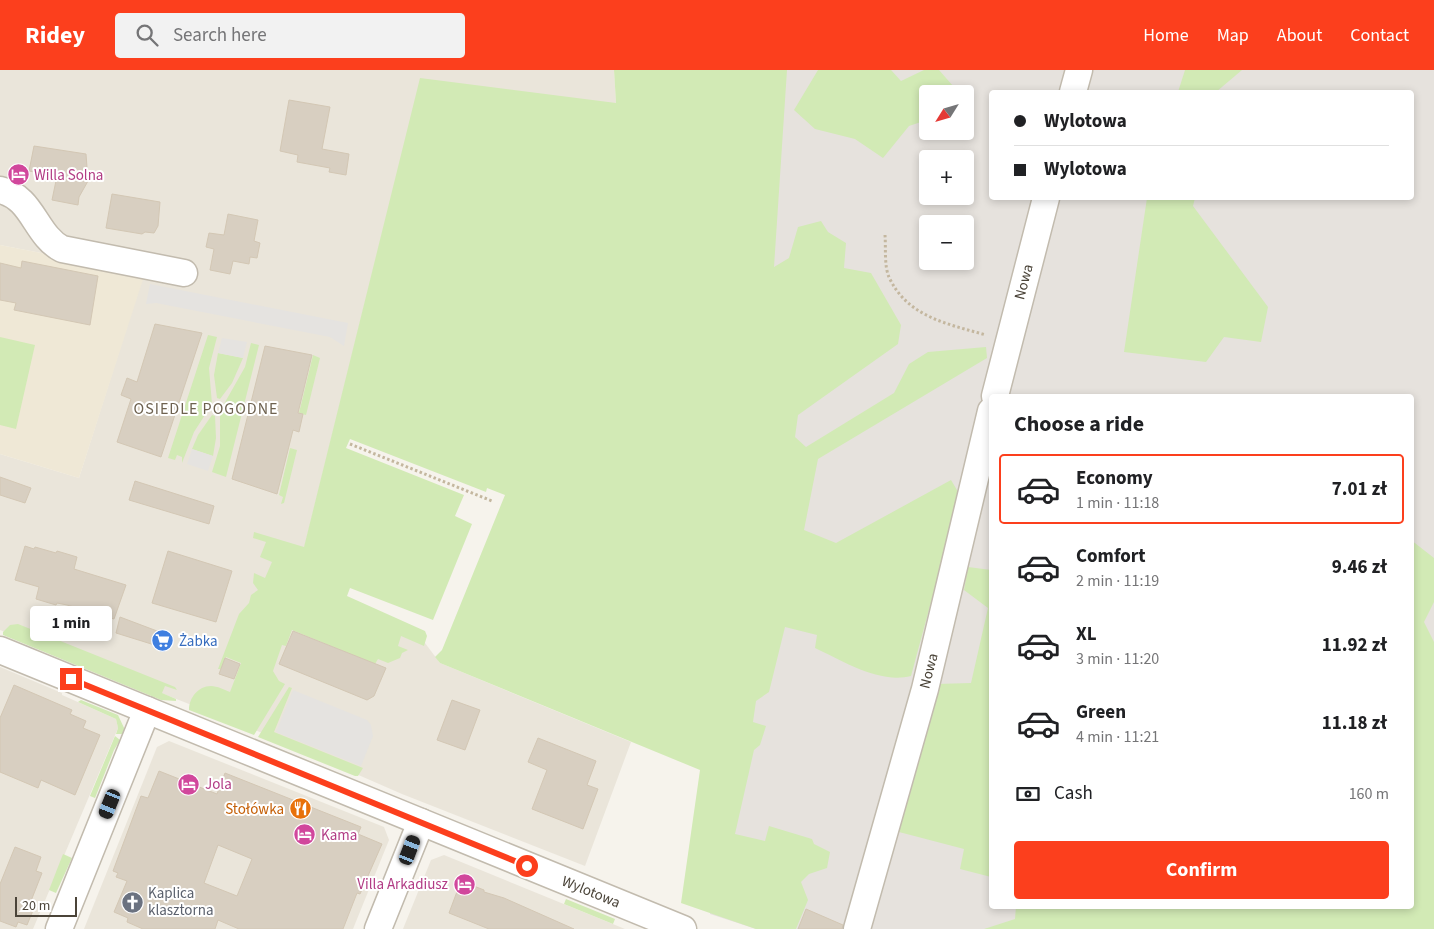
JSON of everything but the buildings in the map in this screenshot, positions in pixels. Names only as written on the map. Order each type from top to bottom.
[{"type":"street","points":[[1074,90],[1079,70]]},
{"type":"street","points":[[0,190],[15,195],[23,202],[53,243],[62,249],[184,273]]},
{"type":"street","name":"Nowa","points":[[995,394],[1045,200]]},
{"type":"street","name":"Nowa","points":[[857,929],[925,688],[989,419]]},
{"type":"street","name":"Wylotowa","points":[[0,650],[683,929]]},
{"type":"street","points":[[59,929],[147,710]]},
{"type":"street","points":[[378,929],[421,822]]},
{"type":"path","points":[[885,235],[888,276],[910,306],[936,320],[1008,341]]},
{"type":"path","points":[[350,444],[492,501]]},
{"type":"shaded area","points":[[0,70],[614,70],[616,103],[392,194],[294,589],[425,643],[440,663],[631,742],[585,866],[402,794],[253,729],[0,630],[0,454],[79,478],[144,273],[0,245]]},
{"type":"shaded area","points":[[767,70],[1434,70],[1434,929],[756,929],[710,914]]},
{"type":"shaded area","points":[[0,245],[145,273],[79,478],[0,454]]},
{"type":"shaded area","points":[[150,284],[348,323],[344,346],[330,337],[156,303],[146,304]]},
{"type":"shaded area","points":[[222,338],[247,342],[243,358],[218,353]]},
{"type":"shaded area","points":[[192,449],[213,456],[208,471],[187,464]]},
{"type":"shaded area","points":[[0,667],[62,693],[62,695],[116,719],[118,728],[33,929],[0,929]]},
{"type":"shaded area","points":[[293,690],[367,720],[371,725],[373,736],[361,766],[276,732]]},
{"type":"shaded area","points":[[169,741],[384,827],[389,840],[353,929],[84,929],[157,747]]},
{"type":"shaded area","points":[[444,855],[625,929],[403,929],[431,860]]},
{"type":"green space","points":[[614,70],[787,70],[774,267],[789,258],[798,227],[821,221],[828,232],[846,243],[844,268],[871,273],[901,325],[898,344],[798,415],[795,437],[806,447],[894,393],[909,364],[928,352],[986,347],[987,358],[818,459],[804,530],[836,543],[951,480],[960,495],[911,676],[899,678],[886,677],[849,665],[815,648],[817,635],[785,627],[769,692],[756,701],[753,722],[766,726],[760,745],[754,750],[735,834],[765,841],[769,826],[812,839],[814,844],[830,852],[827,868],[809,874],[801,882],[808,900],[796,929],[756,929],[681,903],[700,770],[440,663],[435,657],[442,650],[505,495],[487,488],[486,492],[350,439],[346,448],[464,495],[455,516],[472,524],[433,620],[350,588],[347,596],[425,631],[427,636],[424,646],[401,636],[398,646],[408,650],[402,653],[400,658],[388,663],[378,659],[375,664],[292,630],[286,646],[282,645],[273,671],[279,681],[285,684],[254,735],[189,710],[193,697],[202,688],[213,686],[230,692],[241,663],[226,657],[221,669],[218,669],[239,614],[249,603],[251,595],[258,590],[253,583],[254,573],[265,578],[272,562],[260,557],[266,542],[253,538],[254,532],[304,547],[420,78],[616,103]]},
{"type":"green space","points":[[818,70],[891,70],[901,81],[924,70],[939,70],[952,85],[919,85],[919,123],[909,126],[883,158],[855,139],[815,129],[794,110]]},
{"type":"green space","points":[[1185,70],[1242,70],[1218,90],[1179,90]]},
{"type":"green space","points":[[1147,200],[1194,200],[1193,206],[1268,307],[1261,342],[1224,337],[1206,362],[1124,352]]},
{"type":"green space","points":[[208,335],[217,337],[209,368],[212,404],[194,432],[182,463],[182,457],[177,455],[175,460],[168,458]]},
{"type":"green space","points":[[0,337],[35,345],[16,429],[0,425]]},
{"type":"green space","points":[[251,343],[259,345],[226,477],[212,472],[220,446],[220,411],[245,367]]},
{"type":"green space","points":[[218,353],[243,358],[232,383],[220,399],[217,398],[214,375]]},
{"type":"green space","points":[[313,355],[320,358],[306,415],[299,413]]},
{"type":"green space","points":[[212,415],[215,416],[216,438],[213,456],[192,449],[198,435]]},
{"type":"green space","points":[[290,448],[297,450],[284,503],[281,504],[283,497],[279,495]]},
{"type":"green space","points":[[1414,542],[1434,558],[1434,602],[1424,622],[1434,642],[1434,929],[984,929],[1015,919],[1016,909],[1414,909]]},
{"type":"green space","points":[[968,567],[989,570],[989,876],[960,869],[964,849],[899,832],[936,684],[971,683],[988,608],[964,590]]},
{"type":"green space","points":[[18,624],[175,687],[177,690],[165,686],[162,693],[176,699],[176,701],[161,700],[3,635],[3,632],[10,625]]},
{"type":"green space","points":[[289,687],[292,688],[274,732],[363,768],[358,776],[258,737]]},
{"type":"green space","points":[[81,700],[118,715],[125,730],[123,734],[116,734],[118,728],[116,719],[78,702]]},
{"type":"green space","points":[[115,736],[120,740],[114,750],[95,798],[90,796]]},
{"type":"green space","points":[[63,854],[72,858],[56,893],[49,890]]},
{"type":"green space","points":[[566,899],[615,919],[613,924],[564,904]]},
{"type":"place","name":"Willa Solna","points":[[18,175]]},
{"type":"place","name":"Żabka","points":[[163,641]]},
{"type":"place","name":"Jola","points":[[189,784]]},
{"type":"place","name":"Stołówka","points":[[300,809]]},
{"type":"place","name":"Kama","points":[[305,835]]},
{"type":"place","name":"Villa Arkadiusz","points":[[464,884]]},
{"type":"place","name":"Kaplica klasztorna","points":[[132,902]]},
{"type":"district","name":"OSIEDLE POGODNE","points":[[206,409]]},
{"type":"route","points":[[71,679],[527,866]]}]
